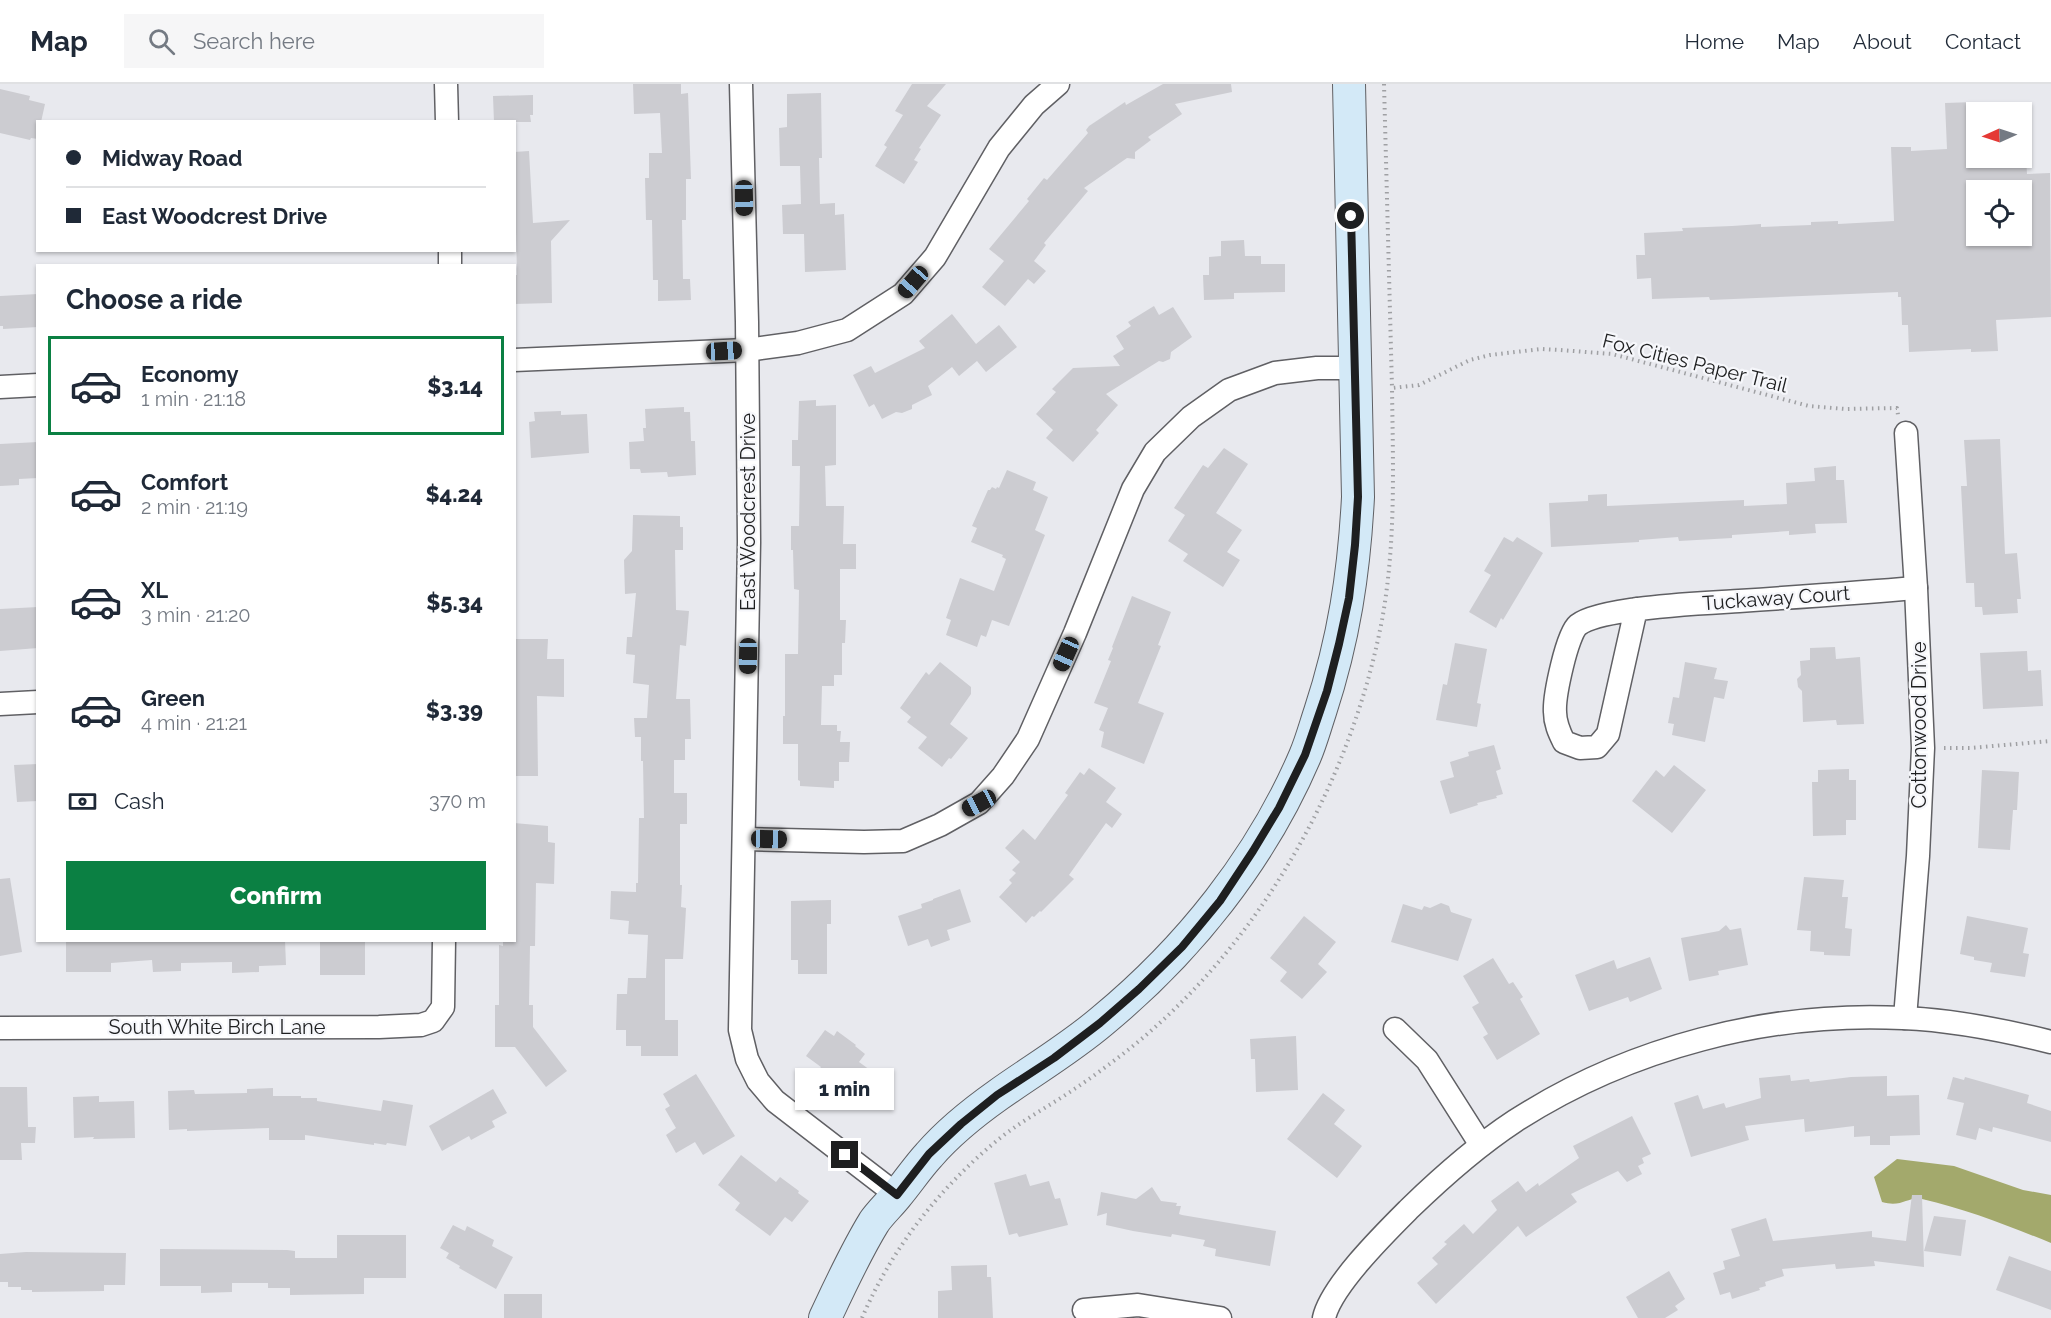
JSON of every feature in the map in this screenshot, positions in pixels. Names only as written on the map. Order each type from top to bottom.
[{"type":"main road","points":[[825,1318],[875,1220],[929,1154],[997,1095],[1054,1058],[1100,1023],[1182,947],[1220,901],[1279,808],[1305,755],[1327,691],[1349,598],[1355,545],[1358,497],[1349,84]]},
{"type":"street","points":[[446,84],[447,120]]},
{"type":"street","name":"East Woodcrest Drive","points":[[741,84],[749,542],[740,1030],[747,1059],[758,1081],[775,1101],[897,1195]]},
{"type":"street","points":[[516,360],[747,350],[798,343],[848,330],[903,294],[935,257],[999,148],[1034,105],[1058,84]]},
{"type":"street","points":[[745,839],[903,841],[940,825],[979,803],[1003,776],[1028,739],[1075,633],[1133,489],[1155,452],[1191,417],[1229,390],[1275,373],[1317,368],[1356,368]]},
{"type":"street","points":[[0,387],[36,385]]},
{"type":"street","name":"Cottonwood Drive","points":[[1905,1018],[1918,856],[1923,748],[1907,441]]},
{"type":"street","name":"Tuckaway Court","points":[[1636,609],[1608,734],[1597,747],[1580,747],[1564,742],[1557,728],[1555,710],[1570,636],[1577,625],[1590,618],[1636,609],[1916,588]]},
{"type":"street","points":[[0,704],[36,702]]},
{"type":"street","name":"South White Birch Lane","points":[[0,1028],[421,1025],[433,1020],[443,1007],[444,942]]},
{"type":"street","points":[[1324,1318],[1339,1288],[1365,1256],[1424,1194],[1481,1145],[1515,1121],[1593,1078],[1677,1046],[1729,1033],[1828,1018],[1905,1018],[1985,1028],[2051,1042]]},
{"type":"street","points":[[1395,1029],[1427,1060],[1481,1145]]},
{"type":"street","points":[[1084,1310],[1138,1305],[1220,1318]]},
{"type":"path","name":"Fox Cities Paper Trail","points":[[1384,84],[1392,388],[1419,385],[1470,360],[1507,352],[1541,349],[1612,354],[1809,406],[1845,409],[1897,408],[1899,433],[1907,441]]},
{"type":"path","points":[[1923,748],[1970,748],[2051,741]]},
{"type":"green space","points":[[1897,1159],[1954,1166],[2023,1190],[2051,1195],[2051,1243],[1971,1213],[1922,1199],[1895,1204],[1882,1202],[1874,1177]]},
{"type":"building","points":[[633,84],[681,84],[681,94],[688,93],[691,179],[686,179],[686,220],[682,220],[683,279],[690,279],[691,300],[658,301],[658,280],[653,280],[652,220],[646,220],[645,178],[649,178],[649,153],[662,153],[660,113],[634,114]]},
{"type":"building","points":[[912,84],[946,84],[927,106],[941,115],[919,148],[921,149],[914,160],[918,162],[904,184],[875,166],[887,147],[884,145],[903,115],[895,111]]},
{"type":"building","points":[[1163,84],[1231,84],[1232,92],[1175,104],[1182,114],[1148,137],[1151,140],[1135,152],[1135,159],[1127,158],[1084,188],[1088,191],[1044,243],[1046,245],[1034,261],[1046,271],[1034,284],[1028,279],[1005,306],[982,287],[1004,261],[989,249],[1029,201],[1027,199],[1044,178],[1047,180],[1088,133],[1086,130],[1089,126],[1125,102],[1126,105]]},
{"type":"building","points":[[0,89],[30,96],[29,100],[45,104],[41,120],[36,120],[36,139],[30,140],[0,133]]},
{"type":"building","points":[[821,93],[820,204],[835,203],[835,215],[844,214],[846,270],[805,272],[804,234],[783,234],[782,205],[801,204],[800,166],[780,166],[779,128],[787,127],[787,94]]},
{"type":"building","points":[[533,95],[531,122],[494,120],[493,96]]},
{"type":"building","points":[[1966,102],[1966,168],[2027,168],[2027,174],[2050,173],[2051,317],[1996,320],[1998,351],[1971,352],[1971,349],[1909,352],[1908,325],[1902,325],[1901,297],[1898,297],[1898,292],[1710,300],[1709,297],[1652,299],[1651,278],[1637,279],[1636,255],[1645,255],[1644,233],[1683,231],[1682,228],[1761,224],[1761,227],[1811,225],[1811,222],[1838,221],[1838,224],[1894,221],[1891,147],[1911,147],[1911,151],[1947,149],[1945,103]]},
{"type":"building","points":[[529,151],[533,223],[570,220],[551,241],[552,303],[516,304],[516,152]]},
{"type":"building","points":[[1244,240],[1245,256],[1261,256],[1261,264],[1285,264],[1285,292],[1234,293],[1234,299],[1204,300],[1203,275],[1209,275],[1209,257],[1221,256],[1221,241]]},
{"type":"building","points":[[36,294],[36,327],[3,329],[3,326],[0,326],[0,296]]},
{"type":"building","points":[[1154,306],[1159,315],[1173,307],[1192,337],[1171,352],[1170,359],[1159,361],[1106,394],[1118,405],[1096,430],[1099,433],[1073,462],[1046,438],[1053,430],[1036,414],[1056,392],[1052,389],[1073,368],[1120,366],[1113,356],[1124,349],[1116,336],[1131,326],[1128,322]]},
{"type":"building","points":[[952,314],[976,344],[999,325],[1017,347],[986,372],[977,361],[959,376],[952,367],[928,386],[932,395],[912,405],[912,409],[902,413],[896,412],[882,419],[874,404],[869,407],[853,375],[871,366],[875,373],[925,348],[919,341]]},
{"type":"building","points":[[816,400],[816,406],[836,405],[836,465],[825,466],[826,506],[844,506],[843,544],[856,544],[856,569],[840,569],[840,620],[846,620],[845,643],[842,643],[842,675],[834,675],[834,686],[822,686],[821,725],[837,725],[837,731],[841,731],[840,742],[850,742],[849,762],[839,762],[839,781],[834,781],[834,788],[800,786],[798,744],[783,744],[785,654],[798,654],[799,590],[794,589],[791,526],[799,526],[800,466],[792,466],[792,440],[798,440],[799,401]]},
{"type":"building","points":[[684,407],[684,412],[690,412],[691,441],[695,441],[696,475],[668,477],[667,472],[641,473],[640,469],[630,469],[629,442],[644,441],[645,409]]},
{"type":"building","points":[[561,411],[561,415],[587,414],[589,453],[531,458],[529,422],[535,421],[534,412]]},
{"type":"building","points":[[2000,439],[2005,554],[2017,553],[2021,599],[2017,599],[2018,613],[1983,615],[1982,607],[1975,607],[1974,583],[1966,583],[1961,486],[1967,486],[1964,440]]},
{"type":"building","points":[[36,442],[36,478],[19,479],[19,485],[0,486],[0,444]]},
{"type":"building","points":[[1224,448],[1248,464],[1216,513],[1242,530],[1227,552],[1240,560],[1223,587],[1183,561],[1188,554],[1168,541],[1185,515],[1174,508],[1203,465],[1208,468]]},
{"type":"building","points":[[1836,466],[1836,480],[1844,480],[1847,523],[1815,524],[1816,533],[1789,535],[1789,531],[1732,535],[1732,538],[1679,541],[1678,537],[1639,540],[1639,542],[1551,547],[1549,503],[1588,501],[1588,495],[1607,494],[1607,506],[1744,500],[1744,506],[1787,504],[1786,483],[1815,481],[1814,468]]},
{"type":"building","points":[[1007,470],[1036,482],[1033,490],[1048,497],[1035,530],[1045,535],[1009,626],[992,620],[986,637],[981,635],[977,647],[946,635],[951,620],[946,618],[960,578],[994,591],[1006,559],[1002,557],[1003,555],[971,542],[977,528],[972,526],[988,490],[992,487],[999,488]]},
{"type":"building","points":[[633,515],[680,516],[680,527],[683,527],[683,550],[675,550],[676,610],[689,611],[686,646],[680,645],[676,699],[690,699],[691,739],[685,739],[685,760],[674,760],[674,793],[687,793],[687,824],[680,824],[681,907],[686,908],[683,959],[665,959],[665,1020],[678,1020],[678,1056],[641,1056],[641,1046],[626,1046],[626,1030],[616,1030],[617,994],[627,994],[628,978],[646,978],[648,935],[628,934],[629,921],[610,919],[611,891],[636,892],[639,818],[644,818],[641,737],[635,737],[634,718],[647,718],[649,685],[633,683],[635,655],[626,654],[627,637],[632,637],[636,593],[625,594],[624,560],[632,551]]},
{"type":"building","points":[[1504,537],[1513,542],[1517,537],[1543,553],[1496,628],[1469,612],[1491,575],[1484,571]]},
{"type":"building","points":[[1132,596],[1171,612],[1158,645],[1161,646],[1138,703],[1164,713],[1144,764],[1101,747],[1104,732],[1099,730],[1108,708],[1094,703],[1111,661],[1108,660],[1112,647]]},
{"type":"building","points":[[36,607],[36,648],[0,651],[0,609]]},
{"type":"building","points":[[516,639],[548,639],[547,659],[564,659],[564,697],[537,696],[538,776],[516,776]]},
{"type":"building","points":[[1455,643],[1487,649],[1477,703],[1481,704],[1477,727],[1436,720],[1443,684],[1447,685]]},
{"type":"building","points":[[1835,647],[1836,659],[1860,657],[1864,724],[1837,725],[1836,720],[1803,722],[1802,691],[1798,687],[1797,679],[1801,675],[1800,661],[1810,660],[1810,648]]},
{"type":"building","points":[[2027,651],[2028,671],[2041,670],[2043,706],[1983,709],[1980,653]]},
{"type":"building","points":[[940,662],[971,687],[971,694],[950,724],[968,738],[942,767],[918,748],[927,737],[907,722],[911,717],[900,708],[926,672],[929,675]]},
{"type":"building","points":[[1685,662],[1717,668],[1714,679],[1728,681],[1724,699],[1714,697],[1705,742],[1672,735],[1674,724],[1668,723],[1673,697],[1679,698]]},
{"type":"building","points":[[1494,745],[1501,769],[1496,771],[1503,794],[1450,814],[1440,781],[1454,777],[1450,762],[1469,756],[1468,752]]},
{"type":"building","points":[[36,764],[36,801],[17,802],[14,765]]},
{"type":"building","points":[[1674,765],[1706,790],[1672,833],[1632,801],[1656,770],[1664,777]]},
{"type":"building","points":[[1089,768],[1116,788],[1106,802],[1122,814],[1112,828],[1106,823],[1069,875],[1074,879],[1041,912],[1032,916],[1026,923],[999,897],[1012,883],[1009,880],[1016,873],[1012,870],[1020,862],[1005,848],[1023,829],[1035,840],[1068,795],[1065,793],[1080,772],[1084,775]]},
{"type":"building","points":[[1849,769],[1849,780],[1856,780],[1856,820],[1846,820],[1846,835],[1813,836],[1812,782],[1818,782],[1818,770]]},
{"type":"building","points":[[1982,770],[2019,772],[2017,810],[2013,810],[2010,850],[1978,848]]},
{"type":"building","points":[[516,823],[548,826],[548,842],[555,843],[554,884],[536,883],[535,946],[530,946],[529,1005],[533,1005],[533,1027],[567,1071],[546,1087],[515,1047],[495,1047],[495,1005],[499,1005],[499,945],[503,946],[503,942],[516,942]]},
{"type":"building","points":[[1804,877],[1844,880],[1842,897],[1848,897],[1845,928],[1852,929],[1850,956],[1824,955],[1824,952],[1810,951],[1811,931],[1797,930]]},
{"type":"building","points":[[10,878],[22,952],[0,956],[0,879]]},
{"type":"building","points":[[960,889],[971,922],[947,930],[950,940],[931,947],[928,939],[908,946],[898,916],[922,908],[921,904]]},
{"type":"building","points":[[831,900],[831,924],[827,924],[827,974],[798,974],[798,960],[791,960],[791,901]]},
{"type":"building","points":[[1441,903],[1449,906],[1451,912],[1472,919],[1458,961],[1391,942],[1403,904],[1422,910],[1424,906],[1430,908]]},
{"type":"building","points":[[1304,916],[1336,942],[1318,964],[1327,972],[1302,999],[1280,981],[1287,972],[1270,958]]},
{"type":"building","points":[[1967,916],[2028,928],[2023,953],[2029,954],[2025,977],[1990,972],[1992,963],[1974,960],[1974,957],[1960,954]]},
{"type":"building","points":[[1726,925],[1730,930],[1741,928],[1748,965],[1718,971],[1719,975],[1689,981],[1681,938],[1719,931]]},
{"type":"building","points":[[66,942],[285,942],[286,965],[259,966],[259,972],[232,973],[232,962],[181,963],[181,971],[153,972],[152,960],[111,963],[111,972],[66,972]]},
{"type":"building","points":[[320,942],[365,942],[365,975],[320,975]]},
{"type":"building","points":[[1650,957],[1662,989],[1630,1002],[1628,997],[1589,1011],[1575,975],[1614,960],[1617,969]]},
{"type":"building","points":[[1493,958],[1509,984],[1513,982],[1523,997],[1520,999],[1540,1034],[1497,1060],[1483,1037],[1488,1034],[1472,1007],[1479,1003],[1463,976]]},
{"type":"building","points":[[825,1030],[834,1036],[837,1031],[856,1045],[865,1054],[859,1062],[888,1083],[872,1104],[847,1086],[845,1089],[819,1070],[821,1067],[806,1056]]},
{"type":"building","points":[[1296,1036],[1298,1090],[1256,1092],[1255,1059],[1251,1059],[1250,1039]]},
{"type":"building","points":[[696,1074],[735,1136],[703,1155],[695,1142],[676,1153],[666,1135],[676,1128],[665,1109],[670,1106],[663,1094]]},
{"type":"building","points":[[1790,1075],[1791,1081],[1809,1079],[1810,1082],[1887,1076],[1887,1096],[1919,1095],[1920,1135],[1890,1136],[1890,1145],[1870,1145],[1870,1136],[1854,1137],[1854,1126],[1805,1132],[1804,1119],[1745,1126],[1749,1140],[1691,1157],[1674,1103],[1698,1095],[1703,1109],[1724,1103],[1726,1108],[1761,1098],[1759,1078]]},
{"type":"building","points":[[1953,1077],[1964,1080],[1965,1077],[2029,1095],[2027,1103],[2051,1111],[2051,1142],[1993,1127],[1992,1132],[1979,1128],[1976,1140],[1956,1135],[1964,1103],[1947,1099]]},
{"type":"building","points":[[0,1087],[27,1087],[28,1127],[36,1127],[35,1143],[21,1143],[22,1160],[0,1160]]},
{"type":"building","points":[[273,1088],[273,1096],[317,1098],[317,1101],[381,1111],[383,1100],[413,1105],[406,1146],[387,1143],[386,1145],[374,1143],[374,1145],[305,1135],[305,1140],[269,1140],[269,1128],[169,1130],[168,1091],[194,1090],[195,1094],[247,1093],[247,1089]]},
{"type":"building","points":[[493,1089],[507,1113],[492,1121],[495,1127],[471,1140],[469,1136],[442,1151],[429,1126]]},
{"type":"building","points":[[1323,1093],[1345,1110],[1334,1124],[1362,1146],[1337,1178],[1287,1139]]},
{"type":"building","points":[[99,1096],[99,1102],[134,1101],[135,1138],[74,1138],[73,1097]]},
{"type":"building","points":[[1632,1116],[1651,1154],[1642,1158],[1644,1163],[1638,1166],[1642,1174],[1627,1182],[1618,1171],[1571,1194],[1577,1202],[1526,1237],[1518,1226],[1436,1304],[1417,1283],[1438,1264],[1432,1258],[1447,1244],[1444,1242],[1464,1224],[1473,1234],[1497,1210],[1491,1201],[1518,1181],[1526,1192],[1538,1183],[1539,1186],[1579,1158],[1573,1146]]},
{"type":"building","points":[[741,1155],[776,1182],[780,1177],[809,1201],[792,1222],[785,1217],[770,1236],[735,1210],[740,1203],[718,1185]]},
{"type":"building","points":[[1026,1174],[1030,1186],[1049,1181],[1055,1199],[1060,1198],[1068,1225],[1019,1237],[1017,1233],[1009,1235],[994,1183]]},
{"type":"building","points":[[1152,1187],[1161,1201],[1177,1203],[1176,1206],[1181,1206],[1179,1214],[1276,1231],[1270,1266],[1215,1256],[1216,1249],[1203,1246],[1205,1240],[1172,1234],[1171,1237],[1106,1225],[1107,1213],[1097,1216],[1101,1192],[1136,1199]]},
{"type":"building","points":[[1912,1195],[1922,1195],[1924,1267],[1874,1261],[1875,1266],[1836,1269],[1835,1264],[1782,1269],[1784,1276],[1765,1282],[1766,1286],[1759,1288],[1760,1290],[1732,1299],[1730,1292],[1720,1295],[1713,1273],[1725,1269],[1723,1261],[1740,1256],[1731,1229],[1766,1218],[1773,1241],[1872,1231],[1872,1237],[1906,1241]]},
{"type":"building","points":[[1934,1216],[1966,1220],[1961,1256],[1924,1251]]},
{"type":"building","points":[[453,1225],[465,1231],[467,1226],[494,1240],[492,1246],[513,1257],[496,1289],[446,1258],[449,1253],[440,1248]]},
{"type":"building","points":[[337,1235],[406,1235],[406,1278],[364,1278],[364,1294],[290,1295],[290,1288],[268,1288],[268,1283],[232,1283],[232,1292],[201,1293],[201,1286],[160,1286],[160,1249],[287,1250],[295,1251],[295,1258],[337,1258]]},
{"type":"building","points":[[126,1253],[125,1285],[104,1285],[104,1291],[32,1292],[32,1290],[21,1290],[21,1287],[8,1287],[8,1282],[0,1282],[0,1254]]},
{"type":"building","points":[[2009,1256],[2051,1271],[2051,1310],[1996,1290]]},
{"type":"building","points":[[987,1265],[987,1277],[991,1277],[993,1318],[938,1318],[938,1291],[952,1290],[951,1266]]},
{"type":"building","points":[[1669,1271],[1685,1299],[1675,1306],[1678,1310],[1665,1318],[1638,1318],[1626,1297]]},
{"type":"building","points":[[504,1294],[542,1294],[542,1318],[504,1318]]},
{"type":"route","points":[[845,1155],[897,1195],[929,1154],[961,1124],[997,1095],[1054,1058],[1100,1023],[1182,947],[1220,901],[1279,808],[1305,755],[1327,691],[1349,598],[1358,497],[1351,216]]}]
